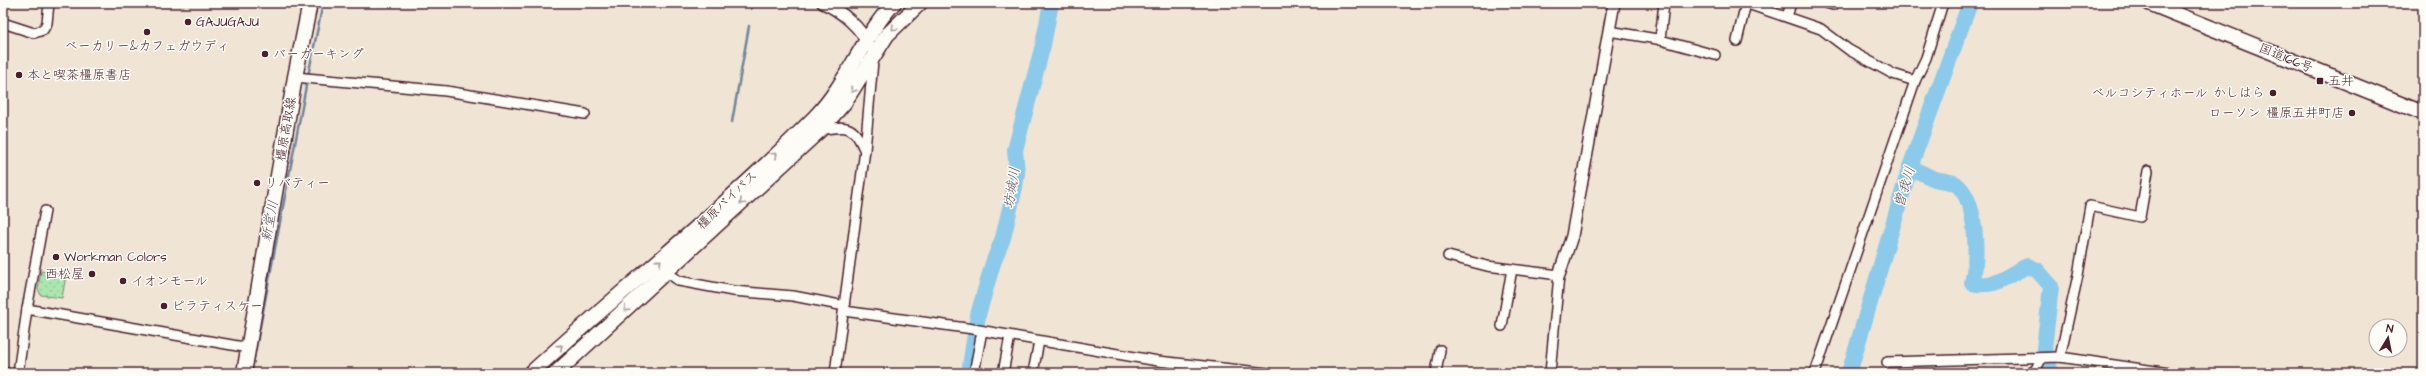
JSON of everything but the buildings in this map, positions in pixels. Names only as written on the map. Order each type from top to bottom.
[{"type":"main road","name":"橿原高取線","points":[[244,373],[303,78],[310,3]]},
{"type":"main road","name":"橿原バイパス","points":[[531,373],[710,217],[815,116],[834,94],[881,17],[894,3]]},
{"type":"main road","name":"橿原バイパス","points":[[556,373],[820,130],[844,104],[873,56],[888,35],[920,3]]},
{"type":"main road","name":"国道166号","points":[[2149,3],[2423,114]]},
{"type":"street","points":[[3,23],[34,33],[43,30],[47,23],[49,3]]},
{"type":"street","points":[[823,3],[843,14],[866,40],[873,56],[865,150],[845,308],[835,373]]},
{"type":"street","points":[[1550,373],[1559,275],[1572,236],[1614,3]]},
{"type":"street","points":[[1660,40],[1664,3]]},
{"type":"street","points":[[1737,41],[1746,3],[1821,29],[1849,50],[1894,74],[1915,81]]},
{"type":"street","points":[[1787,17],[1791,3]]},
{"type":"street","points":[[1815,373],[1915,81],[1926,58],[1943,3]]},
{"type":"street","points":[[1609,31],[1660,40],[1715,55]]},
{"type":"street","points":[[303,78],[446,91],[585,114]]},
{"type":"street","points":[[820,130],[843,126],[852,130],[859,137],[865,150]]},
{"type":"street","points":[[2060,357],[2078,275],[2090,206],[2140,217],[2148,171]]},
{"type":"street","points":[[18,373],[27,309],[45,211]]},
{"type":"street","points":[[1448,256],[1487,266],[1559,275]]},
{"type":"street","points":[[1502,326],[1512,269]]},
{"type":"street","points":[[667,272],[680,281],[734,291],[793,296],[845,308],[1158,361],[1268,373]]},
{"type":"street","points":[[27,309],[248,348]]},
{"type":"street","points":[[974,373],[978,330]]},
{"type":"street","points":[[1003,373],[1010,336]]},
{"type":"street","points":[[1033,373],[1039,341]]},
{"type":"street","points":[[1436,373],[1440,350]]},
{"type":"street","points":[[1887,362],[2041,359],[2060,357],[2170,373]]},
{"type":"street","points":[[2030,373],[2036,369],[2041,359]]},
{"type":"green space","points":[[41,271],[66,275],[62,298],[41,295],[38,289]]},
{"type":"waterway","name":"新堂川","points":[[308,76],[323,3]]},
{"type":"waterway","points":[[751,9],[752,3]]},
{"type":"waterway","name":"坊城川","points":[[969,373],[978,315],[993,263],[1003,238],[1015,187],[1017,173],[1015,150],[1043,45],[1051,3]]},
{"type":"waterway","name":"曽我川","points":[[1849,373],[1910,167],[1970,3]]},
{"type":"waterway","points":[[732,122],[749,26]]},
{"type":"waterway","name":"新堂川","points":[[252,369],[307,81]]},
{"type":"waterway","points":[[1910,167],[1935,179],[1956,184],[1963,192],[1969,203],[1975,245],[1972,283],[1989,284],[1996,282],[2028,266],[2037,270],[2051,286],[2044,349],[2051,373]]},
{"type":"place","name":"GAJUGAJU","points":[[188,22]]},
{"type":"place","name":"ベーカリー&カフェガウディ","points":[[147,32]]},
{"type":"place","name":"バーガーキング","points":[[265,54]]},
{"type":"place","name":"本と喫茶橿原書店","points":[[19,75]]},
{"type":"place","name":"五井","points":[[2320,81]]},
{"type":"place","name":"ベルコシティホール かしはら","points":[[2273,93]]},
{"type":"place","name":"ローソン 橿原五井町店","points":[[2352,113]]},
{"type":"place","name":"リバティー","points":[[257,183]]},
{"type":"place","name":"Workman Colors","points":[[56,257]]},
{"type":"place","name":"西松屋","points":[[92,274]]},
{"type":"place","name":"イオンモール","points":[[123,281]]},
{"type":"place","name":"ピラティスケー","points":[[164,306]]}]
